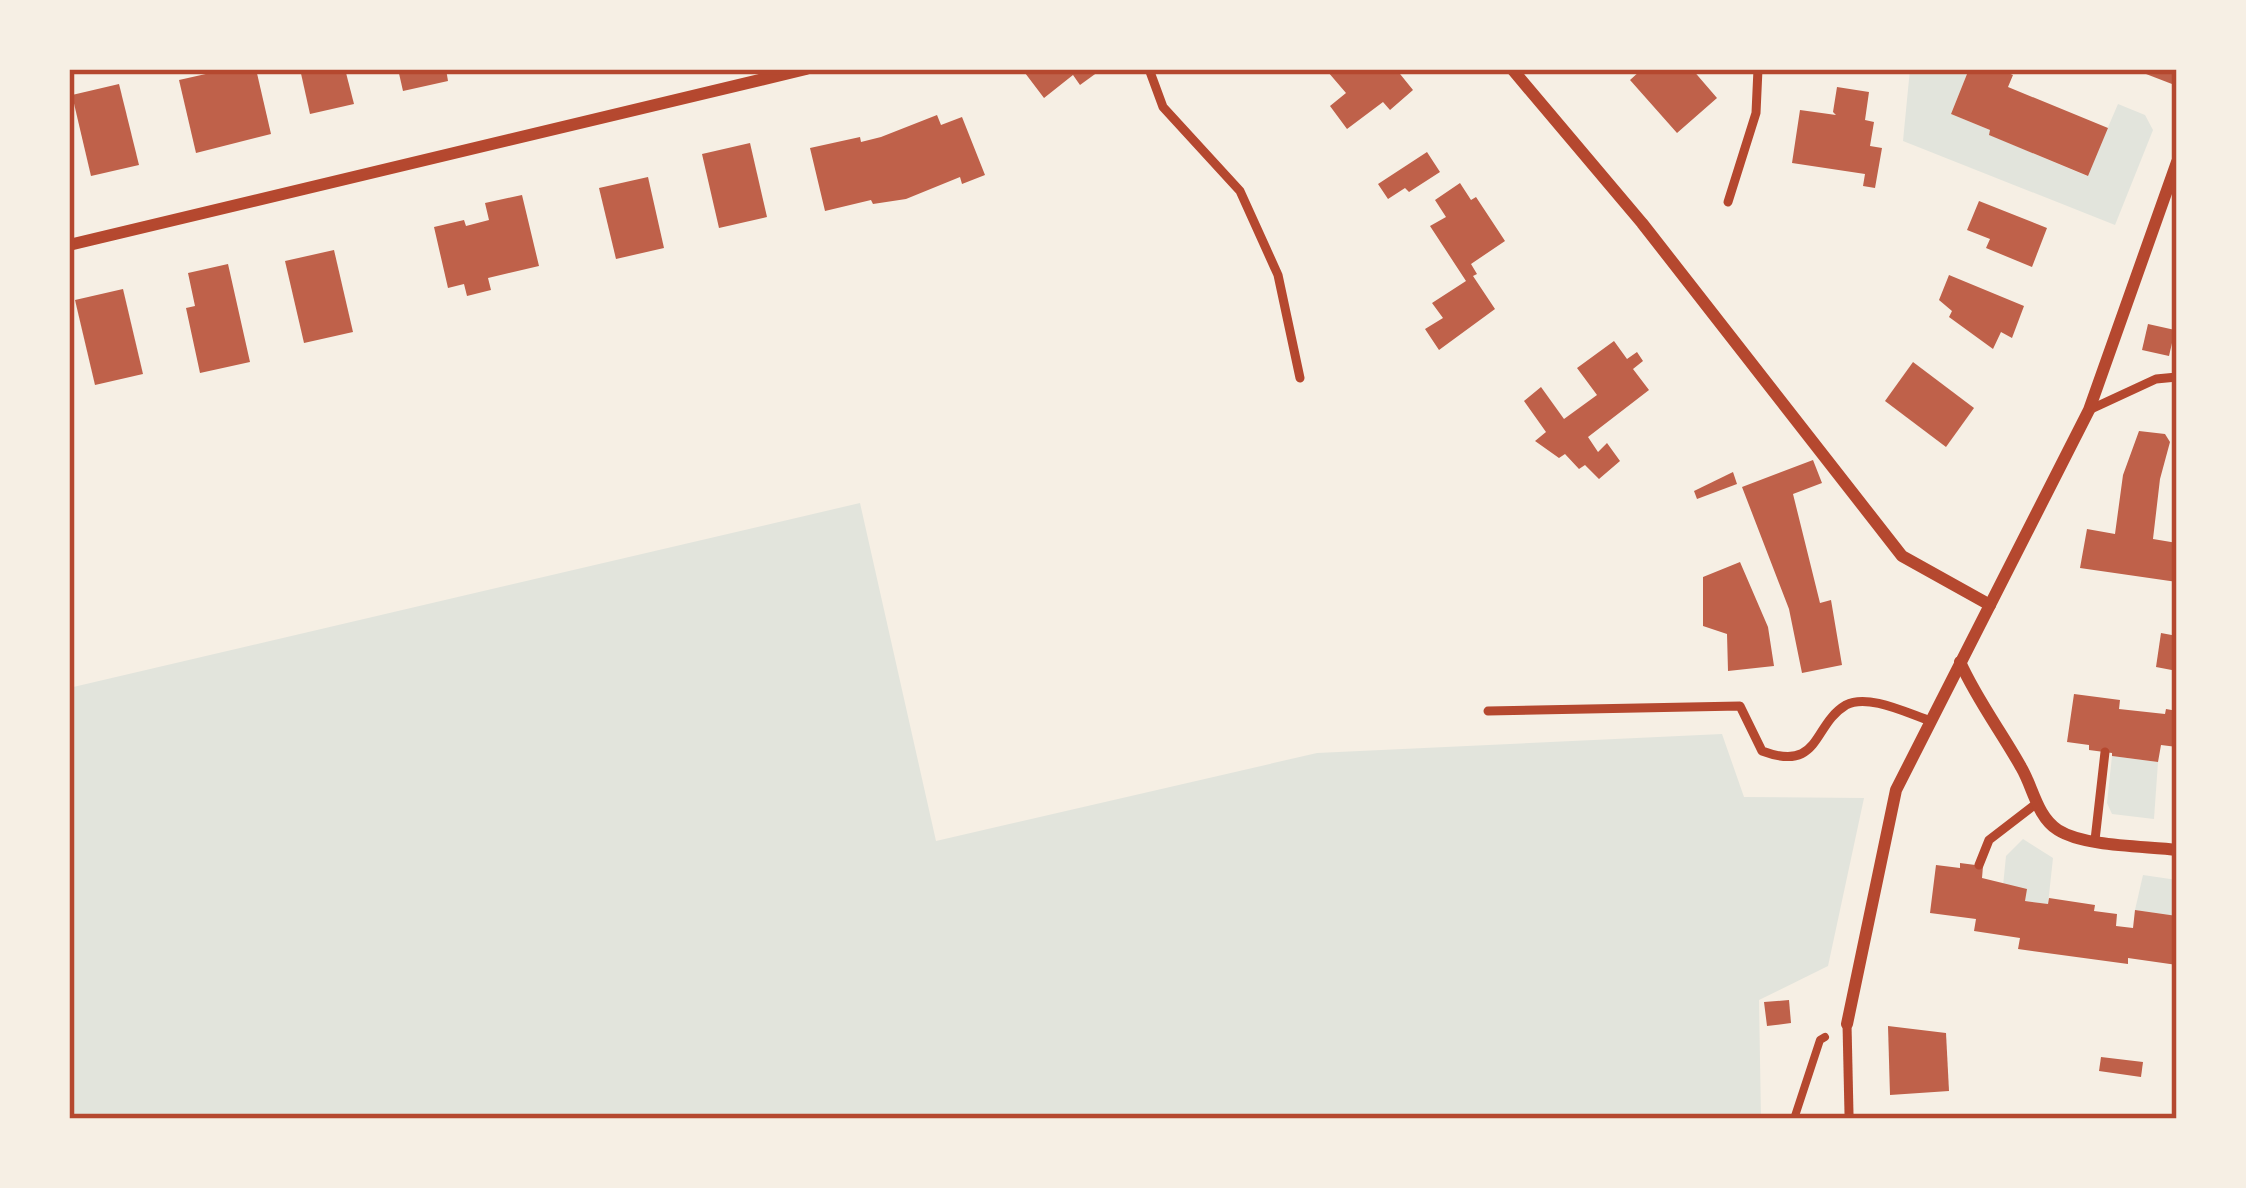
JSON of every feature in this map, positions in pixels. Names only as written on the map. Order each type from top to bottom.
[{"type":"street","points":[[69,245],[806,69]]},
{"type":"street","points":[[1512,69],[1642,223],[1902,556],[1990,605]]},
{"type":"street","points":[[1846,1024],[1896,790],[2089,410],[2177,162]]},
{"type":"street","points":[[1960,662],[1977,701],[2020,765],[2047,821],[2059,831],[2095,840],[2177,850]]},
{"type":"lane","points":[[1149,69],[1163,107],[1240,191],[1278,275],[1300,378]]},
{"type":"lane","points":[[1728,202],[1756,113],[1758,69]]},
{"type":"lane","points":[[2089,410],[2156,380],[2177,377]]},
{"type":"lane","points":[[1488,710],[1740,706],[1762,751],[1781,758],[1805,752],[1846,705],[1868,701],[1931,721]]},
{"type":"lane","points":[[2095,840],[2105,752]]},
{"type":"lane","points":[[1979,866],[1989,840],[2037,803]]},
{"type":"lane","points":[[1846,1024],[1849,1114]]},
{"type":"path","points":[[1794,1119],[1820,1040],[1846,1024]]},
{"type":"shaded area","points":[[1910,69],[1969,69],[1951,114],[2087,176],[2118,104],[2145,115],[2153,130],[2115,225],[1903,141]]},
{"type":"shaded area","points":[[860,503],[936,841],[1317,753],[1722,734],[1744,797],[1864,798],[1828,966],[1759,1000],[1761,1119],[69,1119],[69,688]]},
{"type":"shaded area","points":[[2112,756],[2158,762],[2154,819],[2112,814],[2107,803]]},
{"type":"shaded area","points":[[2023,839],[2053,858],[2048,904],[2025,901],[2026,889],[2003,886],[2006,856]]},
{"type":"shaded area","points":[[2143,875],[2177,880],[2177,916],[2135,910]]},
{"type":"building","points":[[228,69],[256,69],[271,134],[196,153],[179,80]]},
{"type":"building","points":[[300,69],[345,69],[354,104],[310,114]]},
{"type":"building","points":[[398,69],[446,69],[448,81],[403,91]]},
{"type":"building","points":[[1022,69],[1102,69],[1080,85],[1073,75],[1044,98]]},
{"type":"building","points":[[1396,69],[1413,90],[1390,110],[1383,102],[1347,129],[1330,106],[1346,93],[1328,72]]},
{"type":"building","points":[[1637,69],[1692,69],[1717,98],[1677,133],[1630,80],[1640,71]]},
{"type":"building","points":[[1969,69],[1999,69],[2013,75],[2008,87],[2108,128],[2088,176],[1951,114]]},
{"type":"building","points":[[2133,69],[2177,69],[2177,76],[2172,84]]},
{"type":"building","points":[[119,84],[139,165],[91,176],[72,95]]},
{"type":"building","points":[[1837,87],[1869,92],[1865,120],[1874,122],[1870,146],[1882,148],[1875,188],[1863,186],[1865,174],[1792,163],[1800,110],[1836,115]]},
{"type":"building","points":[[937,115],[941,125],[962,117],[985,175],[962,184],[960,177],[906,199],[873,204],[871,200],[825,211],[810,148],[881,137]]},
{"type":"building","points":[[750,143],[767,217],[719,228],[702,154]]},
{"type":"building","points":[[1427,152],[1440,172],[1388,199],[1378,184]]},
{"type":"building","points":[[648,177],[664,248],[616,259],[599,188]]},
{"type":"building","points":[[1460,183],[1471,200],[1476,197],[1505,241],[1471,264],[1477,274],[1473,276],[1495,309],[1439,350],[1425,329],[1443,318],[1432,303],[1466,281],[1430,226],[1446,217],[1435,200]]},
{"type":"building","points":[[522,195],[539,266],[488,278],[491,290],[467,296],[464,284],[448,288],[434,227],[489,220],[485,203]]},
{"type":"building","points":[[1979,201],[2047,228],[2032,267],[1986,248],[1990,239],[1967,230]]},
{"type":"building","points":[[334,250],[353,332],[304,343],[285,261]]},
{"type":"building","points":[[228,264],[250,362],[200,373],[186,308],[195,306],[188,273]]},
{"type":"building","points":[[1949,275],[2024,306],[2012,338],[2001,332],[1993,349],[1949,317],[1952,311],[1939,300]]},
{"type":"building","points":[[123,289],[143,374],[95,385],[75,300]]},
{"type":"building","points":[[2148,324],[2175,330],[2169,356],[2142,350]]},
{"type":"building","points":[[1614,341],[1627,359],[1637,352],[1643,361],[1633,369],[1649,390],[1588,437],[1598,452],[1607,443],[1620,461],[1599,479],[1585,465],[1579,469],[1565,454],[1559,458],[1535,441],[1546,432],[1524,401],[1541,387],[1564,419],[1597,395],[1577,368]]},
{"type":"building","points":[[1913,362],[1974,408],[1946,447],[1885,401]]},
{"type":"building","points":[[2139,431],[2165,434],[2170,442],[2153,539],[2177,543],[2177,582],[2080,568],[2087,529],[2115,534],[2123,475]]},
{"type":"building","points":[[1813,460],[1822,483],[1793,494],[1820,603],[1831,600],[1842,665],[1802,673],[1789,609],[1742,487]]},
{"type":"building","points":[[1733,472],[1737,484],[1697,499],[1694,491]]},
{"type":"building","points":[[1740,562],[1768,627],[1774,666],[1728,671],[1727,634],[1703,626],[1703,577]]},
{"type":"building","points":[[2161,633],[2177,636],[2177,671],[2156,667]]},
{"type":"building","points":[[2074,694],[2120,700],[2119,709],[2177,711],[2177,747],[2161,745],[2158,762],[2112,756],[2089,750],[2089,745],[2067,742]]},
{"type":"building","points":[[1960,863],[1983,866],[1982,878],[2027,889],[2025,901],[2048,904],[2049,898],[2095,905],[2094,911],[2117,914],[2116,926],[2133,928],[2135,910],[2177,916],[2177,965],[2128,958],[2128,964],[2018,949],[2020,938],[1974,931],[1976,919],[1930,913],[1936,865],[1960,868]]},
{"type":"building","points":[[1789,1000],[1791,1023],[1767,1026],[1764,1002]]},
{"type":"building","points":[[1888,1026],[1946,1033],[1949,1091],[1890,1095]]},
{"type":"building","points":[[2101,1057],[2143,1062],[2141,1077],[2099,1071]]}]
